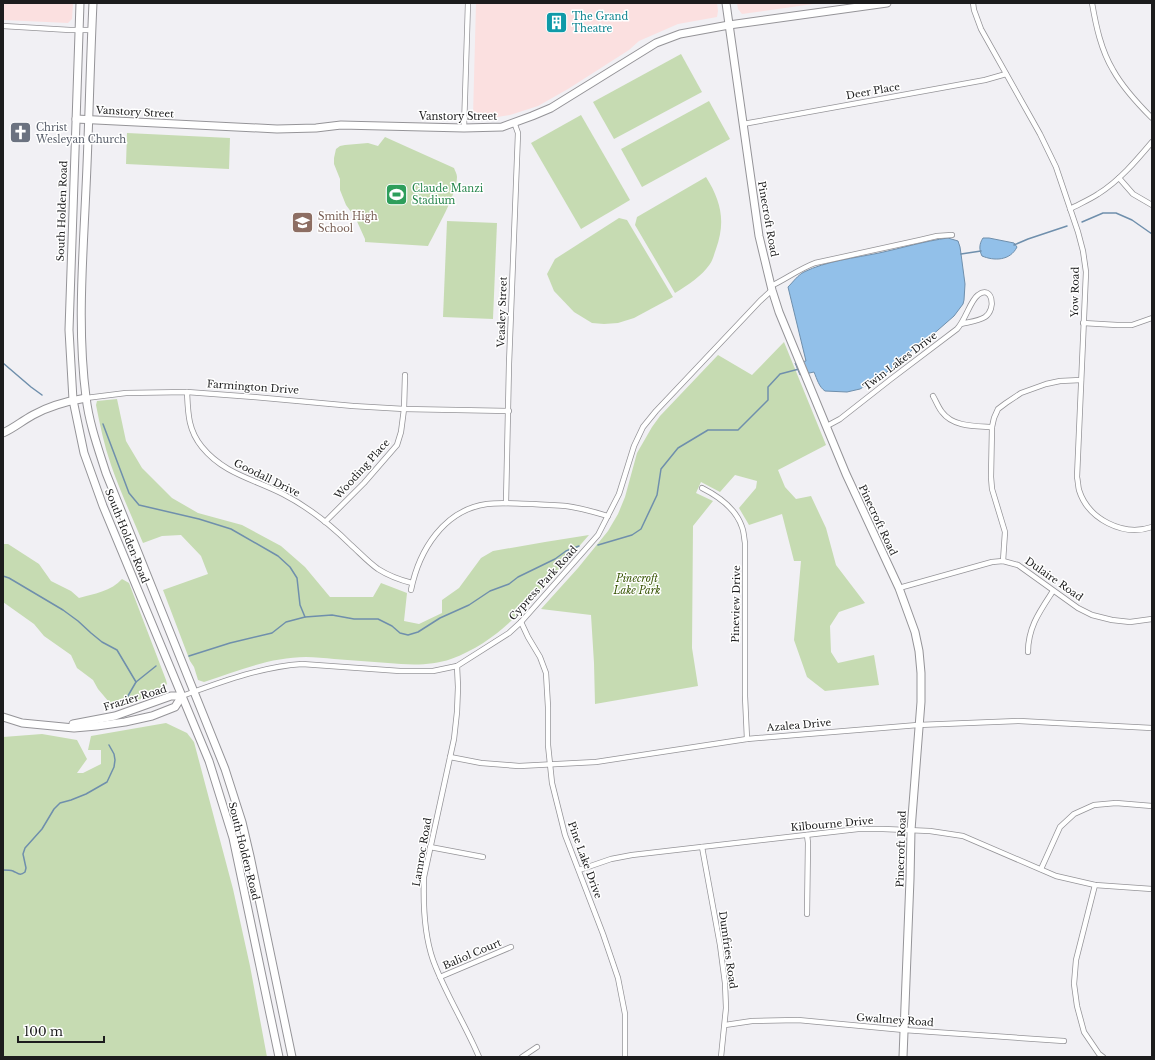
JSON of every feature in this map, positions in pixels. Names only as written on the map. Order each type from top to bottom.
[{"type":"street","name":"South Holden Road","points":[[80,3],[68,321],[73,400],[84,453],[94,484],[209,761],[233,838],[279,1057]]},
{"type":"street","name":"South Holden Road","points":[[93,3],[81,322],[82,363],[86,398],[95,440],[106,473],[225,769],[242,822],[292,1057]]},
{"type":"street","points":[[464,128],[468,3]]},
{"type":"street","name":"Pinecroft Road","points":[[726,3],[759,236],[778,312],[846,474],[899,588],[915,632],[919,651],[921,702],[911,830],[903,1057]]},
{"type":"street","name":"Vanstory Street","points":[[76,119],[277,129],[316,128],[341,125],[464,128],[502,126],[551,108],[656,43],[680,34],[729,25],[887,3]]},
{"type":"street","name":"Yow Road","points":[[973,3],[981,29],[1040,134],[1056,167],[1078,232],[1084,258],[1086,272],[1077,477],[1079,490],[1086,504],[1094,515],[1113,526],[1130,530],[1152,527]]},
{"type":"street","points":[[1092,3],[1094,19],[1103,49],[1113,71],[1125,88],[1152,118]]},
{"type":"street","points":[[3,26],[92,30]]},
{"type":"street","name":"Deer Place","points":[[743,124],[985,80],[1006,74]]},
{"type":"street","name":"Veasley Street","points":[[506,503],[518,133],[514,122]]},
{"type":"street","points":[[1070,209],[1098,194],[1119,178],[1134,164],[1152,142]]},
{"type":"street","points":[[1119,178],[1134,194],[1152,205]]},
{"type":"street","points":[[771,288],[799,270],[815,263],[931,237],[952,235]]},
{"type":"street","name":"Cypress Park Road","points":[[182,696],[250,673],[289,665],[308,664],[400,671],[432,671],[457,666],[509,633],[521,622],[598,535],[619,494],[634,446],[643,427],[771,288]]},
{"type":"street","name":"Twin Lakes Drive","points":[[827,426],[840,419],[957,329],[978,294],[986,292],[990,295],[992,299],[992,307],[986,316],[961,324]]},
{"type":"street","points":[[1083,323],[1117,325],[1132,324],[1152,318]]},
{"type":"street","name":"Wooding Place","points":[[325,522],[369,477],[397,445],[401,432],[404,409],[405,375]]},
{"type":"street","points":[[1003,561],[1005,532],[992,489],[991,477],[992,427],[994,418],[998,410],[1006,402],[1021,393],[1046,384],[1060,381],[1081,380]]},
{"type":"street","name":"Farmington Drive","points":[[3,432],[18,425],[34,414],[55,405],[73,400],[126,393],[187,392],[404,409],[508,411]]},
{"type":"street","name":"Goodall Drive","points":[[187,392],[188,417],[193,433],[201,446],[213,459],[227,469],[282,494],[310,511],[352,545],[364,558],[378,569],[392,577],[412,583]]},
{"type":"street","points":[[933,396],[942,413],[952,421],[963,424],[992,427]]},
{"type":"street","name":"Pineview Drive","points":[[702,488],[719,498],[737,516],[743,528],[745,543],[745,681],[747,739]]},
{"type":"street","points":[[411,590],[418,566],[432,538],[443,525],[456,515],[471,508],[486,504],[506,503],[566,506],[585,509],[608,516]]},
{"type":"street","name":"Dulaire Road","points":[[899,588],[992,562],[1003,561],[1018,565],[1078,608],[1092,615],[1112,620],[1130,622],[1152,619]]},
{"type":"street","points":[[1028,652],[1030,632],[1035,620],[1053,591]]},
{"type":"street","name":"Pine Lake Drive","points":[[521,622],[540,657],[546,673],[550,764],[554,790],[565,835],[612,957],[618,978],[625,1014],[625,1057]]},
{"type":"street","name":"Lamroc Road","points":[[457,666],[457,712],[450,757],[424,877],[424,900],[428,940],[433,958],[440,977],[472,1040],[478,1057]]},
{"type":"street","name":"Frazier Road","points":[[59,726],[116,716],[171,696],[182,696]]},
{"type":"street","name":"Frazier Road","points":[[3,718],[22,724],[74,728],[97,726],[152,716],[175,707],[182,696]]},
{"type":"street","name":"Azalea Drive","points":[[450,757],[481,763],[519,766],[596,762],[747,739],[918,725],[1019,721],[1152,728]]},
{"type":"street","points":[[1041,869],[1060,827],[1074,814],[1094,805],[1116,803],[1152,806]]},
{"type":"street","name":"Kilbourne Drive","points":[[579,870],[620,857],[702,847],[858,829],[911,830],[963,836],[1056,876],[1095,885],[1152,889]]},
{"type":"street","points":[[807,835],[807,914]]},
{"type":"street","points":[[430,847],[483,857]]},
{"type":"street","name":"Dumfries Road","points":[[702,847],[720,945],[725,983],[726,1008],[721,1057]]},
{"type":"street","points":[[1095,885],[1076,960],[1074,984],[1077,1006],[1084,1032],[1103,1057]]},
{"type":"street","name":"Baliol Court","points":[[440,977],[511,947]]},
{"type":"street","name":"Gwaltney Road","points":[[725,1024],[752,1021],[798,1020],[904,1030],[1064,1041]]},
{"type":"street","points":[[522,1057],[537,1047]]},
{"type":"shaded area","points":[[3,3],[73,3],[72,19],[68,23],[3,20]]},
{"type":"shaded area","points":[[476,3],[717,3],[718,11],[717,17],[678,24],[639,41],[629,50],[568,89],[538,106],[510,115],[478,120],[473,116]]},
{"type":"shaded area","points":[[737,3],[820,3],[742,14],[738,9]]},
{"type":"green space","points":[[681,54],[702,92],[614,139],[593,102]]},
{"type":"green space","points":[[709,101],[730,139],[642,187],[621,149]]},
{"type":"green space","points":[[581,115],[630,200],[581,229],[531,143]]},
{"type":"green space","points":[[127,133],[230,138],[229,169],[126,164]]},
{"type":"green space","name":"Claude Manzi Stadium","points":[[385,137],[454,168],[456,172],[457,177],[454,193],[428,246],[365,242],[355,217],[346,205],[340,190],[340,179],[334,164],[336,149],[345,145],[368,143],[378,146]]},
{"type":"green space","points":[[706,177],[715,194],[720,212],[721,229],[719,239],[712,261],[707,268],[694,280],[675,293],[635,225],[637,217]]},
{"type":"green space","points":[[619,218],[627,220],[673,297],[634,318],[618,323],[592,323],[574,312],[554,291],[547,274],[555,259]]},
{"type":"green space","points":[[447,221],[497,223],[493,319],[443,317]]},
{"type":"green space","name":"Pinecroft Lake Park","points":[[784,342],[826,445],[778,470],[785,487],[796,499],[811,496],[826,528],[836,565],[865,603],[839,612],[830,626],[831,652],[838,663],[874,655],[879,685],[825,691],[807,677],[794,640],[801,561],[794,561],[782,514],[749,525],[739,508],[756,488],[757,481],[735,475],[720,492],[701,482],[696,493],[713,501],[693,526],[692,648],[698,686],[595,704],[591,615],[541,609],[578,568],[608,531],[618,514],[625,497],[637,453],[660,416],[718,355],[752,375]]},
{"type":"green space","points":[[117,399],[126,441],[142,468],[172,498],[198,513],[242,525],[281,546],[305,567],[330,597],[373,597],[381,583],[407,593],[404,621],[419,624],[442,613],[442,600],[459,588],[481,558],[493,551],[589,535],[537,595],[504,627],[492,637],[466,653],[451,659],[428,664],[396,664],[316,657],[280,659],[254,665],[204,682],[198,680],[163,590],[208,574],[201,556],[181,535],[162,536],[143,543],[111,465],[104,442],[96,405],[97,401]]},
{"type":"green space","points":[[3,544],[8,544],[39,564],[51,581],[71,591],[79,598],[108,589],[122,579],[129,583],[167,684],[155,695],[140,699],[134,703],[109,702],[98,689],[93,680],[77,668],[71,655],[44,636],[34,624],[3,602]]},
{"type":"green space","points":[[166,723],[187,733],[194,742],[233,889],[250,966],[267,1057],[3,1057],[3,737],[42,734],[77,740],[87,759],[77,773],[83,773],[101,764],[101,750],[88,750],[91,736]]},
{"type":"water","points":[[948,238],[958,241],[965,284],[963,304],[954,316],[930,337],[919,343],[900,362],[879,378],[860,389],[847,392],[825,391],[820,385],[814,372],[800,375],[795,363],[806,361],[788,287],[798,277],[804,272],[831,262]]},
{"type":"water","points":[[983,238],[1014,243],[1017,247],[1010,255],[1001,259],[987,258],[982,256],[980,252],[980,245]]},
{"type":"waterway","points":[[1082,222],[1103,213],[1116,213],[1132,220],[1152,234]]},
{"type":"waterway","points":[[1014,245],[1067,226]]},
{"type":"waterway","points":[[961,254],[981,251]]},
{"type":"waterway","points":[[3,363],[42,395]]},
{"type":"waterway","points":[[598,545],[632,535],[641,529],[657,495],[661,469],[678,448],[708,430],[738,430],[768,400],[768,387],[780,374],[799,369]]},
{"type":"waterway","points":[[103,424],[129,493],[139,505],[199,519],[231,529],[278,556],[290,567],[297,578],[300,605],[305,617]]},
{"type":"waterway","points":[[189,656],[230,643],[272,633],[286,622],[305,617],[332,615],[354,619],[378,619],[392,626],[400,633],[408,635],[418,632],[440,618],[469,605],[490,591],[509,584],[518,577],[555,559],[566,551],[579,546]]},
{"type":"waterway","points":[[3,576],[9,578],[63,610],[102,642],[117,650],[136,682]]},
{"type":"waterway","points":[[125,701],[136,682],[156,666]]},
{"type":"waterway","points":[[3,870],[12,871],[19,874],[25,872],[26,868],[23,854],[25,848],[42,829],[54,809],[60,803],[86,794],[107,782],[114,767],[115,760],[114,754],[109,745]]},
{"type":"place","name":"The Grand Theatre","points":[[556,22]]},
{"type":"place","name":"Christ Wesleyan Church","points":[[20,133]]},
{"type":"place","name":"Claude Manzi Stadium","points":[[397,194]]},
{"type":"place","name":"Smith High School","points":[[302,222]]}]
